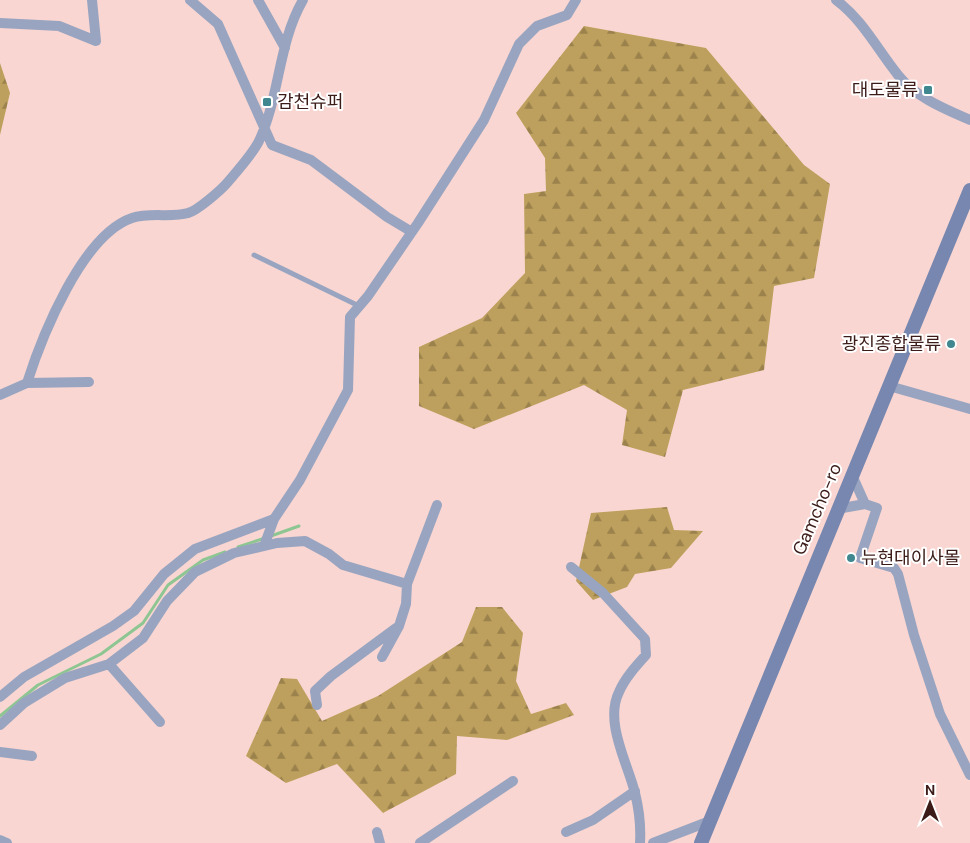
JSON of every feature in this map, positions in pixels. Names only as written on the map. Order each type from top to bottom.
[{"type":"main road","name":"Gamcho-ro","points":[[701,843],[970,190]]},
{"type":"street","points":[[0,23],[60,26],[96,41],[92,0]]},
{"type":"street","points":[[190,0],[218,24],[272,145],[311,160],[387,217],[412,232]]},
{"type":"street","points":[[258,0],[285,48]]},
{"type":"street","points":[[27,383],[51,319],[81,265],[108,231],[132,218],[189,213],[195,210],[225,185],[258,142],[264,128],[296,11],[303,0]]},
{"type":"street","points":[[264,545],[272,523],[300,480],[348,390],[350,317],[412,232],[484,120],[518,44],[537,26],[567,15],[576,0]]},
{"type":"street","points":[[836,0],[859,20],[898,76],[940,107],[970,120]]},
{"type":"street","points":[[0,395],[27,383],[89,382]]},
{"type":"street","points":[[889,386],[970,409]]},
{"type":"street","points":[[852,475],[865,504]]},
{"type":"street","points":[[838,509],[865,504],[877,508],[860,558],[894,568],[898,574],[914,635],[940,714],[970,775]]},
{"type":"street","points":[[382,657],[399,626],[406,604],[406,584],[437,505]]},
{"type":"street","points":[[0,697],[24,677],[134,611],[164,574],[195,549],[272,523]]},
{"type":"street","points":[[0,724],[24,703],[65,678],[109,664],[144,638],[167,601],[194,572],[234,553],[264,545],[304,541],[329,554],[343,566],[406,584]]},
{"type":"street","points":[[572,567],[602,593],[645,639],[646,654],[632,670],[618,693],[614,713],[617,736],[635,791],[641,827],[640,843]]},
{"type":"street","points":[[317,705],[316,692],[331,676],[399,626]]},
{"type":"street","points":[[109,664],[160,722]]},
{"type":"street","points":[[0,752],[32,756]]},
{"type":"street","points":[[420,843],[513,781]]},
{"type":"street","points":[[566,832],[592,820],[635,791]]},
{"type":"street","points":[[653,843],[710,821]]},
{"type":"street","points":[[377,832],[380,843]]},
{"type":"street","points":[[0,840],[7,843]]},
{"type":"lane","points":[[254,255],[359,306]]},
{"type":"green space","points":[[584,26],[706,48],[804,165],[830,184],[814,278],[774,286],[764,370],[683,390],[665,457],[622,445],[627,410],[584,385],[474,429],[419,406],[419,347],[482,318],[525,273],[524,194],[546,191],[545,158],[516,113]]},
{"type":"green space","points":[[0,63],[10,93],[0,135]]},
{"type":"green space","points":[[667,507],[674,530],[703,531],[671,568],[635,574],[627,587],[593,600],[576,581],[591,513]]},
{"type":"green space","points":[[476,607],[502,607],[523,633],[516,681],[531,714],[566,703],[574,715],[507,740],[457,736],[456,774],[383,813],[337,764],[286,783],[246,756],[281,678],[297,679],[322,721],[378,696],[462,642]]},
{"type":"waterway","points":[[271,536],[299,526]]},
{"type":"waterway","points":[[238,547],[265,538]]},
{"type":"waterway","points":[[0,716],[38,685],[101,654],[143,623],[168,585],[203,560],[225,552]]},
{"type":"place","name":"대도물류","points":[[928,90]]},
{"type":"place","name":"감천슈퍼","points":[[267,102]]},
{"type":"place","name":"광진종합물류","points":[[951,344]]},
{"type":"place","name":"뉴현대이사몰","points":[[851,558]]}]
